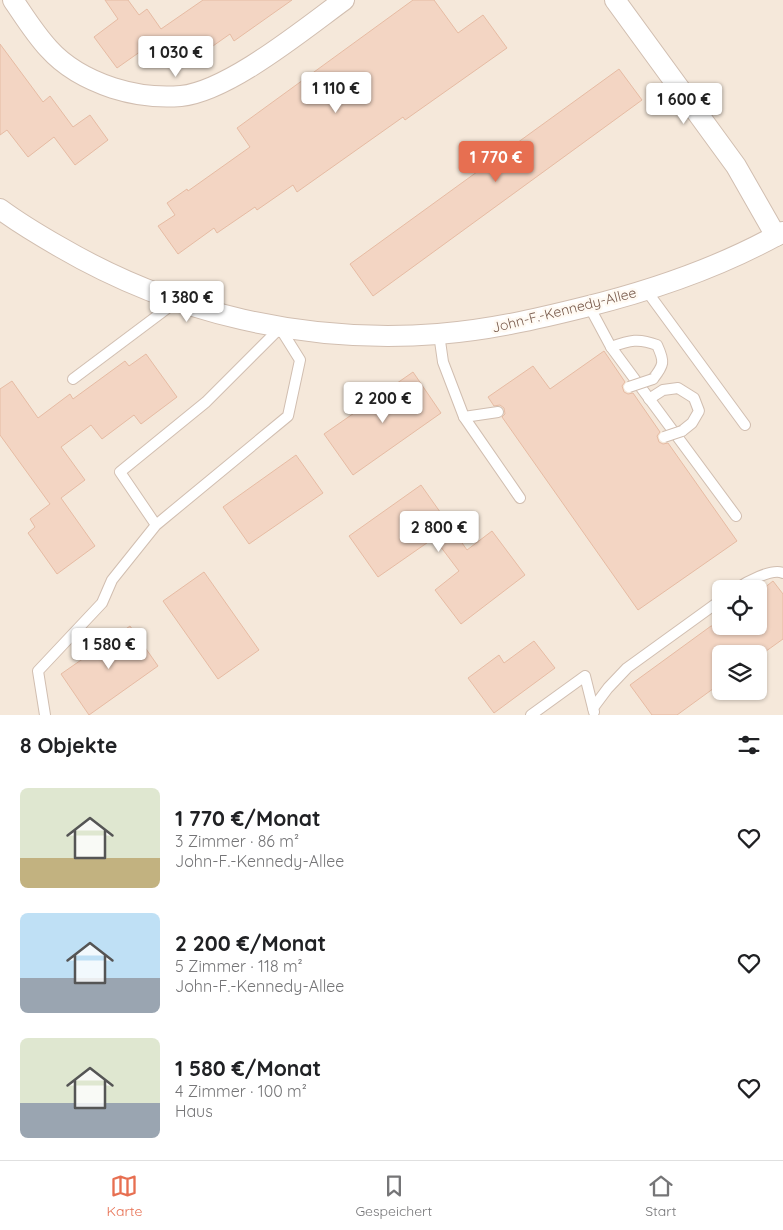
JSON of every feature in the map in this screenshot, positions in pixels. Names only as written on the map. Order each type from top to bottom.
[{"type":"street","points":[[12,0],[49,49],[70,67],[91,80],[118,89],[151,96],[182,96],[214,86],[252,65],[344,0]]},
{"type":"street","points":[[615,0],[736,166],[780,234]]},
{"type":"street","name":"John-F.-Kennedy-Allee","points":[[0,209],[15,220],[88,263],[123,280],[177,301],[230,318],[280,328],[357,335],[439,334],[497,327],[534,320],[646,290],[686,277],[710,268],[780,234]]},
{"type":"lane","points":[[646,290],[745,425]]},
{"type":"lane","points":[[73,379],[177,301]]},
{"type":"lane","points":[[589,306],[611,347],[736,516]]},
{"type":"lane","points":[[46,715],[38,671],[102,604],[112,580],[156,525],[288,416],[300,360],[280,328],[206,402],[120,472],[156,525]]},
{"type":"lane","points":[[439,334],[443,362],[464,417],[520,498]]},
{"type":"lane","points":[[611,347],[628,340],[646,340],[657,346],[663,356],[662,367],[653,379],[629,387]]},
{"type":"lane","points":[[649,399],[662,390],[678,388],[694,398],[699,411],[692,423],[682,431],[664,437]]},
{"type":"lane","points":[[464,417],[498,412]]},
{"type":"lane","points":[[754,580],[770,572],[778,571],[783,573]]},
{"type":"lane","points":[[594,712],[608,688],[627,668],[712,607]]},
{"type":"lane","points":[[530,715],[585,676],[594,712]]},
{"type":"shaded area","points":[[0,0],[783,0],[783,715],[0,715]]},
{"type":"building","points":[[105,0],[128,0],[139,15],[147,9],[161,29],[203,0],[292,0],[234,41],[230,34],[183,67],[161,37],[117,68],[94,37],[118,19]]},
{"type":"building","points":[[413,0],[434,0],[458,33],[483,15],[507,48],[405,120],[403,117],[297,192],[293,185],[257,210],[255,207],[217,233],[214,228],[178,254],[158,226],[175,215],[167,203],[187,189],[188,191],[250,147],[237,128]]},
{"type":"building","points":[[0,44],[43,102],[50,96],[73,127],[90,115],[108,140],[75,165],[54,137],[28,157],[7,130],[0,135]]},
{"type":"building","points":[[619,69],[642,100],[373,296],[350,264]]},
{"type":"building","points":[[604,351],[625,382],[622,386],[624,392],[628,394],[633,393],[660,432],[657,436],[659,442],[663,444],[668,443],[737,541],[638,610],[502,417],[505,414],[504,408],[500,405],[494,406],[488,397],[533,366],[550,389]]},
{"type":"building","points":[[146,354],[177,397],[141,424],[134,415],[102,439],[91,425],[61,447],[85,480],[61,498],[95,546],[57,574],[28,533],[35,527],[30,519],[50,504],[0,435],[0,389],[12,381],[38,418],[70,394],[73,399],[125,361],[129,366]]},
{"type":"building","points":[[413,372],[441,413],[353,475],[324,434]]},
{"type":"building","points":[[296,455],[323,493],[249,544],[223,507]]},
{"type":"building","points":[[421,485],[467,550],[492,531],[525,575],[461,624],[435,590],[459,571],[434,538],[378,577],[349,536]]},
{"type":"building","points":[[204,572],[259,650],[218,679],[163,601]]},
{"type":"building","points":[[773,581],[783,594],[783,639],[767,650],[767,645],[712,645],[712,690],[677,715],[652,715],[630,685],[711,626],[712,635],[767,635],[767,586]]},
{"type":"building","points":[[130,626],[158,666],[89,715],[61,674]]},
{"type":"building","points":[[534,641],[555,668],[494,713],[468,678],[499,655],[504,663]]}]
